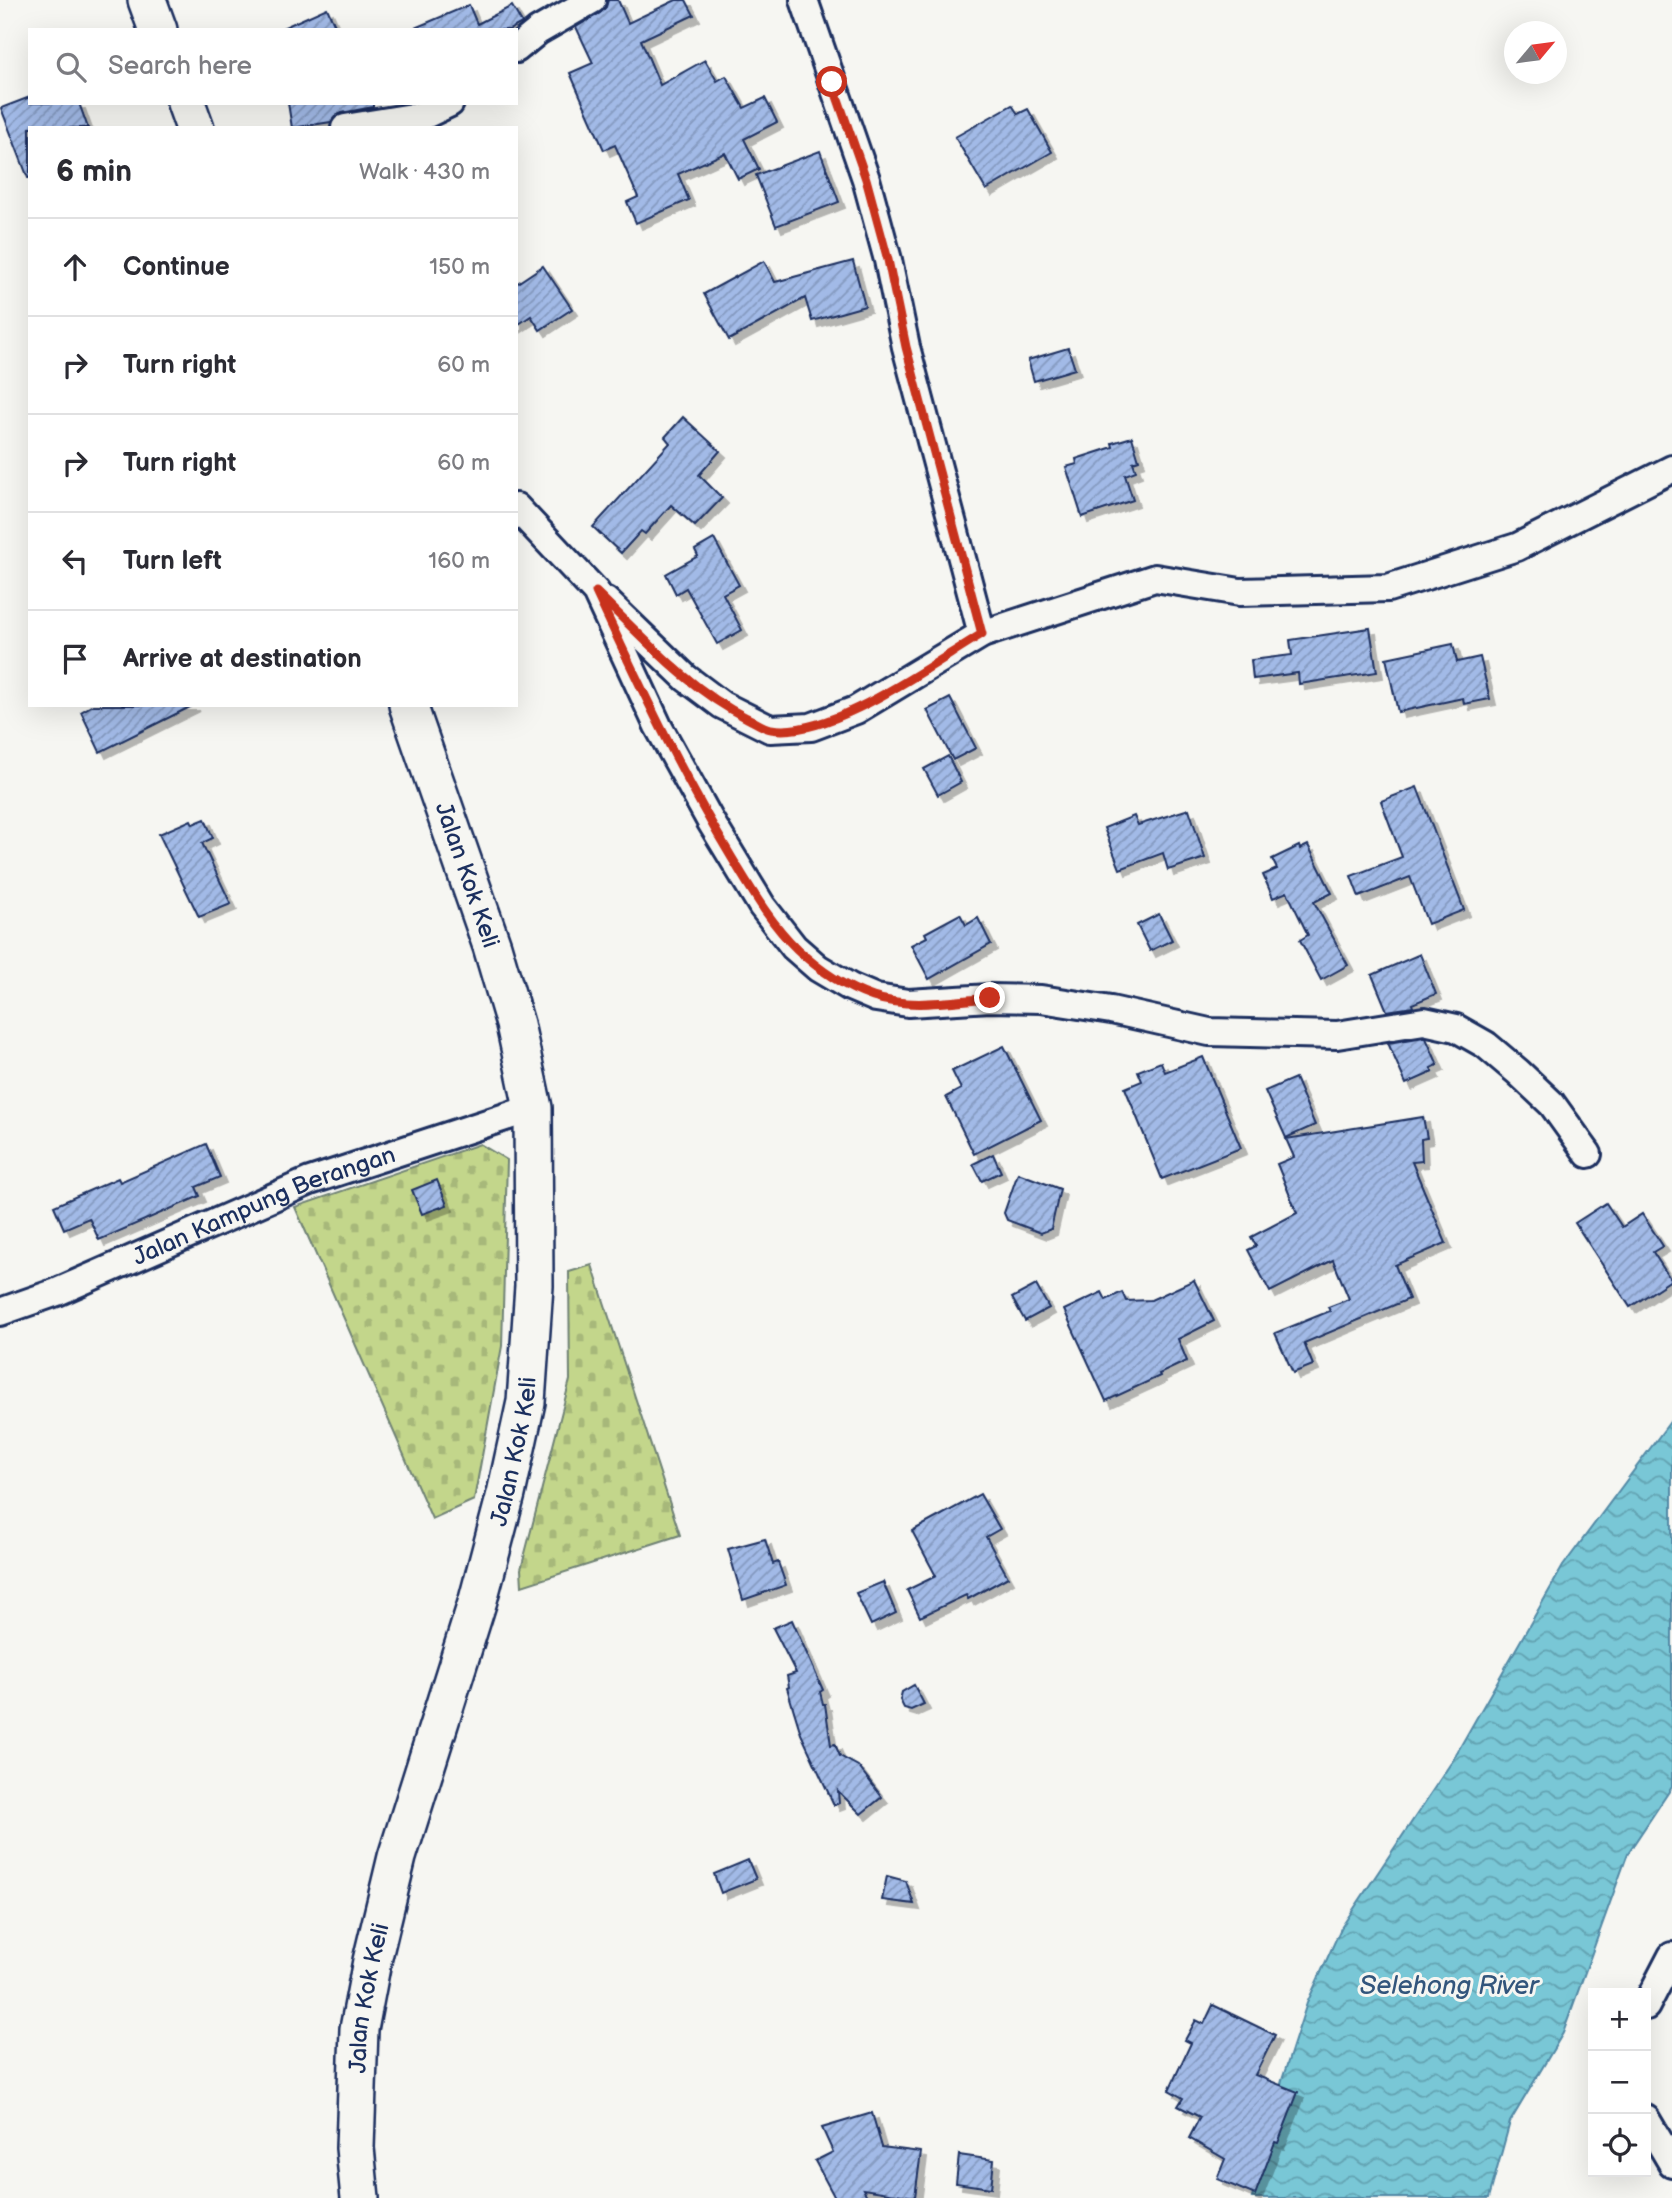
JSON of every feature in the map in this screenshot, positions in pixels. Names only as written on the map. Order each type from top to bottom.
[{"type":"street","points":[[147,0],[157,28]]},
{"type":"street","points":[[518,47],[538,31],[592,0]]},
{"type":"street","points":[[804,0],[866,179],[888,260],[906,347],[982,634]]},
{"type":"street","points":[[187,105],[194,126]]},
{"type":"street","points":[[357,126],[425,115],[446,105]]},
{"type":"street","points":[[518,508],[596,592],[686,678],[722,705],[770,729],[811,727],[856,710],[982,634],[1155,578],[1240,592],[1388,589],[1517,547],[1672,469]]},
{"type":"street","points":[[518,539],[526,537],[559,552]]},
{"type":"street","points":[[596,592],[658,726],[711,822],[762,906],[794,947],[818,968],[850,988],[876,998],[908,1003],[990,998],[1041,999],[1111,1010],[1209,1032],[1235,1034],[1337,1035],[1424,1021],[1446,1025],[1486,1045],[1518,1072],[1552,1104],[1588,1154]]},
{"type":"street","name":"Jalan Kok Keli","points":[[360,2198],[355,2148],[359,2029],[397,1857],[478,1600],[506,1494],[526,1402],[534,1286],[533,1108],[515,1024],[492,946],[409,707]]},
{"type":"street","name":"Jalan Kampung Berangan","points":[[0,1312],[57,1292],[310,1181],[533,1108]]},
{"type":"street","points":[[1651,1996],[1672,1956]]},
{"type":"street","points":[[1651,2127],[1672,2163]]},
{"type":"green space","points":[[480,1144],[507,1160],[502,1346],[474,1500],[432,1519],[295,1207]]},
{"type":"green space","points":[[592,1265],[680,1535],[522,1586],[521,1569],[570,1380],[569,1272]]},
{"type":"water","name":"Selehong River","points":[[1672,1419],[1672,1787],[1628,1853],[1563,2033],[1510,2122],[1489,2198],[1252,2198],[1282,2080],[1307,2003],[1341,1928],[1451,1763],[1563,1566]]},
{"type":"building","points":[[608,0],[618,0],[628,23],[676,0],[686,0],[694,15],[641,40],[660,85],[705,60],[717,81],[726,76],[744,108],[765,98],[777,122],[744,139],[759,169],[738,179],[725,153],[678,174],[689,200],[636,223],[627,202],[638,197],[615,145],[604,150],[570,73],[593,63],[576,27],[600,13]]},
{"type":"building","points":[[469,5],[477,24],[512,6],[522,23],[513,28],[415,28]]},
{"type":"building","points":[[327,8],[336,28],[282,28]]},
{"type":"building","points":[[28,98],[28,105],[80,105],[87,126],[28,126],[28,178],[1,108]]},
{"type":"building","points":[[288,105],[373,105],[342,113],[331,122],[292,126]]},
{"type":"building","points":[[1012,105],[1018,114],[1028,109],[1052,152],[986,190],[955,137]]},
{"type":"building","points":[[820,151],[839,202],[776,226],[756,175]]},
{"type":"building","points":[[764,261],[775,282],[853,261],[865,306],[812,321],[805,298],[729,340],[704,294]]},
{"type":"building","points":[[543,266],[572,309],[540,330],[531,316],[518,325],[518,283]]},
{"type":"building","points":[[1068,348],[1075,369],[1034,381],[1028,360]]},
{"type":"building","points":[[683,417],[720,451],[699,475],[722,498],[695,526],[671,505],[645,534],[641,531],[621,553],[593,527],[670,443],[665,437]]},
{"type":"building","points":[[1132,437],[1139,460],[1133,462],[1136,471],[1125,475],[1133,500],[1082,517],[1066,467],[1077,464],[1076,459],[1113,447],[1112,443]]},
{"type":"building","points":[[714,539],[739,585],[723,594],[742,630],[717,644],[686,588],[676,594],[666,574],[698,556],[695,550]]},
{"type":"building","points":[[1370,628],[1377,672],[1299,684],[1298,673],[1253,679],[1251,660],[1292,655],[1290,640]]},
{"type":"building","points":[[1453,644],[1457,662],[1480,657],[1490,699],[1464,704],[1463,698],[1398,712],[1386,658]]},
{"type":"building","points":[[950,698],[976,748],[953,760],[927,710]]},
{"type":"building","points":[[90,707],[190,707],[100,752],[81,712]]},
{"type":"building","points":[[948,756],[961,782],[938,795],[924,769]]},
{"type":"building","points":[[1417,787],[1464,910],[1428,924],[1410,877],[1359,897],[1351,876],[1402,857],[1381,801]]},
{"type":"building","points":[[1189,809],[1205,858],[1168,870],[1163,853],[1120,869],[1104,828],[1134,816],[1138,825]]},
{"type":"building","points":[[205,819],[213,838],[202,843],[231,904],[199,917],[159,834],[191,820],[193,824]]},
{"type":"building","points":[[1308,845],[1332,893],[1314,902],[1348,965],[1321,980],[1300,940],[1308,935],[1287,892],[1273,898],[1263,875],[1277,869],[1272,859],[1299,846],[1300,849]]},
{"type":"building","points":[[960,914],[966,925],[978,918],[991,944],[929,979],[911,945],[927,937],[925,933]]},
{"type":"building","points":[[1159,914],[1172,940],[1150,951],[1137,925]]},
{"type":"building","points":[[1420,954],[1436,994],[1412,1004],[1413,1007],[1387,1011],[1372,975]]},
{"type":"building","points":[[1424,1037],[1438,1065],[1431,1068],[1433,1072],[1406,1084],[1388,1043]]},
{"type":"building","points":[[1004,1046],[1041,1120],[974,1154],[946,1097],[961,1089],[952,1071]]},
{"type":"building","points":[[1203,1057],[1241,1148],[1162,1179],[1125,1088],[1142,1081],[1138,1071],[1161,1062],[1165,1072]]},
{"type":"building","points":[[1295,1078],[1315,1125],[1286,1138],[1265,1091]]},
{"type":"building","points":[[1423,1117],[1427,1138],[1421,1139],[1422,1161],[1412,1162],[1446,1243],[1395,1265],[1409,1299],[1304,1343],[1313,1365],[1293,1373],[1275,1333],[1330,1311],[1328,1307],[1349,1299],[1333,1260],[1270,1292],[1248,1250],[1256,1246],[1251,1237],[1297,1213],[1277,1164],[1294,1157],[1286,1139]]},
{"type":"building","points":[[206,1144],[220,1177],[196,1187],[200,1196],[99,1240],[89,1218],[64,1229],[54,1206],[118,1178],[120,1182]]},
{"type":"building","points":[[993,1154],[1001,1172],[982,1181],[973,1164]]},
{"type":"building","points":[[1018,1173],[1060,1189],[1051,1229],[1041,1233],[1007,1220],[1004,1213]]},
{"type":"building","points":[[437,1180],[447,1205],[422,1214],[412,1190]]},
{"type":"building","points":[[1606,1203],[1622,1227],[1642,1214],[1663,1246],[1653,1252],[1671,1280],[1630,1307],[1575,1223]]},
{"type":"building","points":[[1194,1280],[1214,1321],[1178,1339],[1187,1361],[1106,1401],[1064,1310],[1102,1292],[1106,1300],[1122,1292],[1126,1301],[1151,1300]]},
{"type":"building","points":[[1036,1285],[1049,1308],[1025,1321],[1012,1298]]},
{"type":"building","points":[[980,1494],[1000,1529],[986,1537],[1008,1577],[968,1599],[966,1595],[920,1617],[907,1590],[936,1576],[912,1531]]},
{"type":"building","points":[[765,1539],[773,1564],[778,1562],[786,1585],[743,1600],[728,1549]]},
{"type":"building","points":[[883,1582],[896,1613],[871,1625],[856,1593]]},
{"type":"building","points":[[792,1620],[823,1690],[820,1692],[825,1704],[831,1745],[835,1744],[840,1756],[858,1766],[882,1797],[861,1814],[838,1791],[839,1803],[834,1805],[801,1734],[787,1688],[787,1676],[796,1673],[773,1628]]},
{"type":"building","points":[[914,1685],[924,1704],[911,1710],[904,1708],[900,1700],[902,1692]]},
{"type":"building","points":[[748,1860],[756,1879],[721,1893],[714,1874]]},
{"type":"building","points":[[887,1876],[906,1881],[914,1904],[882,1900]]},
{"type":"building","points":[[1213,2005],[1275,2035],[1255,2075],[1298,2092],[1255,2195],[1217,2179],[1225,2159],[1189,2138],[1200,2117],[1178,2106],[1183,2098],[1169,2090],[1191,2043],[1185,2040],[1196,2020],[1204,2024]]},
{"type":"building","points":[[872,2113],[882,2147],[921,2152],[915,2197],[863,2189],[868,2198],[835,2198],[815,2161],[833,2152],[822,2128]]},
{"type":"building","points":[[959,2155],[994,2160],[991,2188],[956,2183]]},
{"type":"route","points":[[832,82],[866,179],[888,260],[906,347],[982,634],[856,710],[811,727],[770,729],[722,705],[686,678],[596,592],[658,726],[711,822],[762,906],[794,947],[818,968],[850,988],[876,998],[908,1003],[990,998]]}]
